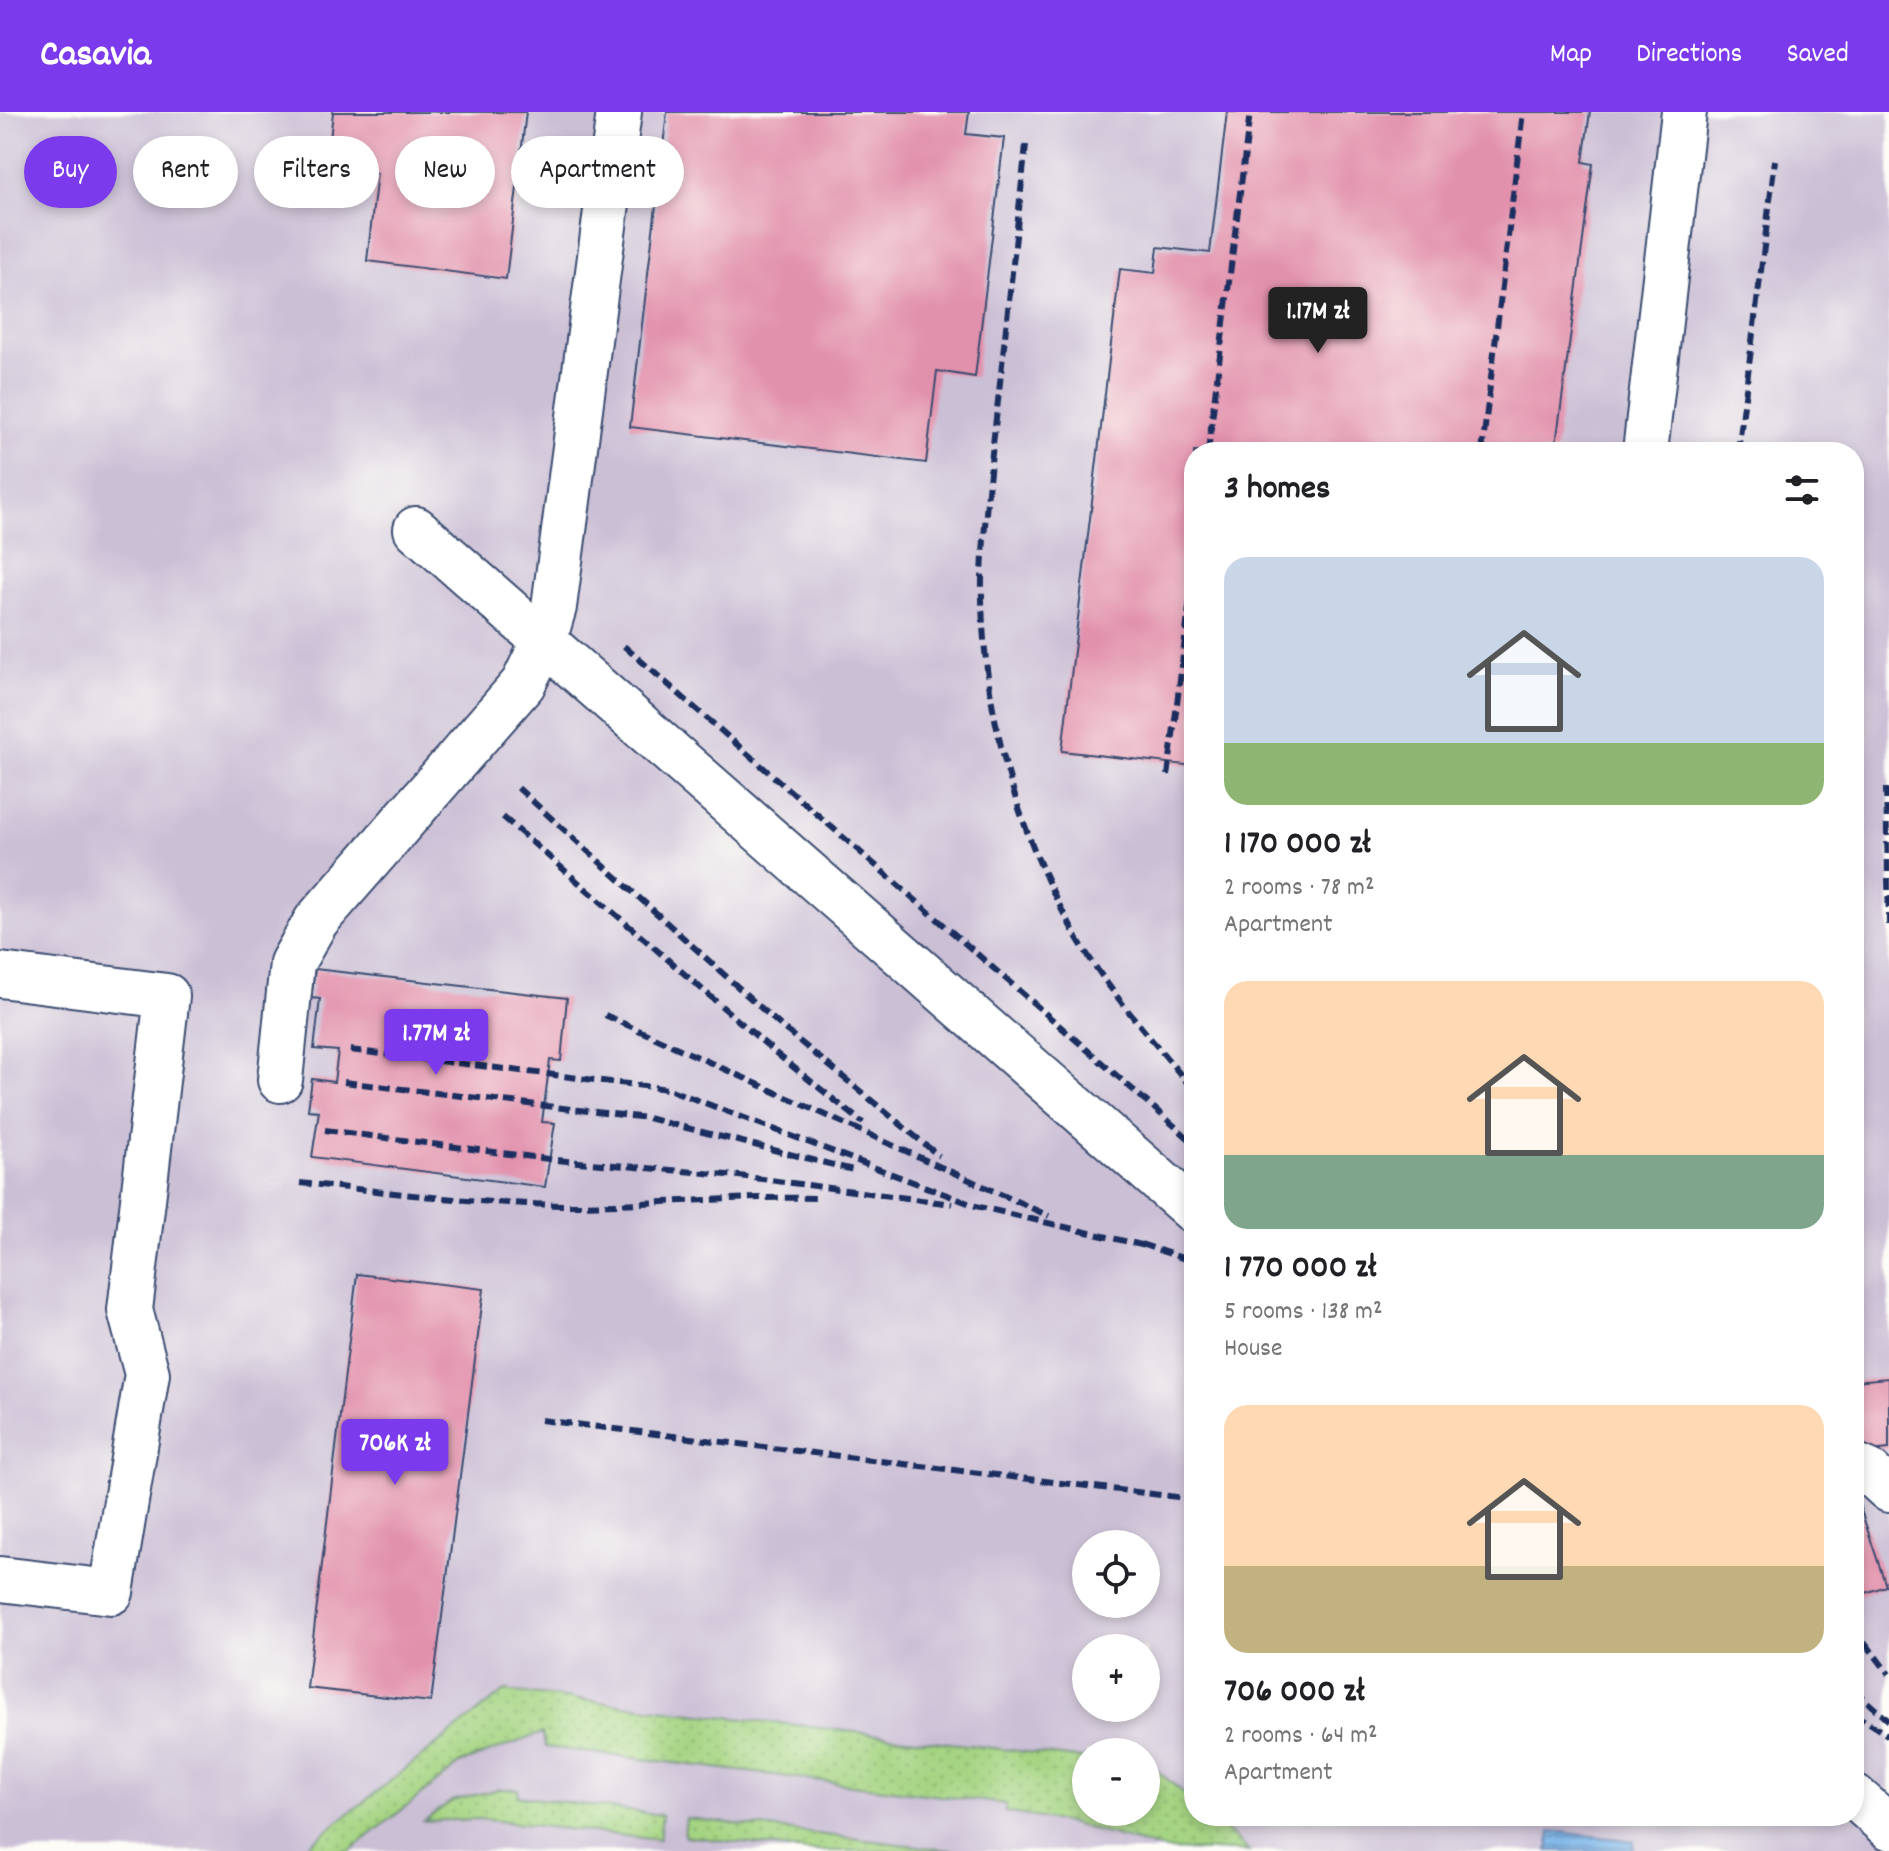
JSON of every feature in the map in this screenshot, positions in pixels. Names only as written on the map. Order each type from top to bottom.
[{"type":"lane","points":[[280,1080],[292,963],[316,921],[523,684],[544,641],[556,592],[619,112]]},
{"type":"lane","points":[[1646,442],[1684,112]]},
{"type":"lane","points":[[416,529],[1184,1202]]},
{"type":"lane","points":[[0,975],[167,996],[130,1310],[147,1374],[111,1592],[0,1579]]},
{"type":"lane","points":[[1864,1469],[1889,1490]]},
{"type":"lane","points":[[1864,1805],[1889,1827]]},
{"type":"shaded area","points":[[0,112],[1889,112],[1889,1851],[0,1851]]},
{"type":"green space","points":[[505,1691],[1072,1757],[1072,1824],[1005,1812],[1006,1804],[546,1747],[542,1733],[461,1763],[350,1851],[301,1851]]},
{"type":"green space","points":[[1160,1773],[1184,1793],[1184,1826],[1221,1826],[1249,1851],[1165,1850],[1080,1826],[1160,1826]]},
{"type":"green space","points":[[499,1789],[518,1789],[518,1796],[662,1815],[659,1840],[480,1819],[423,1821],[452,1801]]},
{"type":"green space","points":[[686,1818],[957,1851],[808,1851],[684,1836]]},
{"type":"water","points":[[1551,1831],[1634,1841],[1633,1851],[1548,1851]]},
{"type":"building","points":[[333,112],[526,112],[523,136],[511,136],[511,208],[515,208],[506,279],[367,261],[373,208],[379,208],[379,136],[330,136]]},
{"type":"building","points":[[667,112],[969,112],[966,134],[1004,138],[975,377],[937,371],[926,463],[630,427],[656,208],[684,208],[684,136],[664,136]]},
{"type":"building","points":[[1227,112],[1590,112],[1583,162],[1593,164],[1556,442],[1184,442],[1184,765],[1062,751],[1120,269],[1155,273],[1158,247],[1210,253]]},
{"type":"building","points":[[315,969],[567,998],[561,1061],[550,1060],[542,1122],[555,1123],[545,1187],[312,1157],[319,1111],[308,1110],[312,1079],[334,1082],[338,1051],[314,1049],[320,999],[311,998]]},
{"type":"building","points":[[357,1274],[484,1289],[431,1702],[307,1688]]},
{"type":"building","points":[[1889,1378],[1889,1449],[1864,1452],[1864,1380]]},
{"type":"building","points":[[1864,1519],[1886,1586],[1864,1594]]},
{"type":"railway","points":[[1209,442],[1250,112]]},
{"type":"railway","points":[[1483,442],[1523,112]]},
{"type":"railway","points":[[1026,145],[983,555],[983,623],[994,713],[1017,802],[1050,887],[1084,949],[1113,991],[1184,1079]]},
{"type":"railway","points":[[1739,442],[1775,160]]},
{"type":"railway","points":[[624,646],[1184,1134]]},
{"type":"railway","points":[[1168,775],[1184,648]]},
{"type":"railway","points":[[518,788],[781,1026],[939,1156]]},
{"type":"railway","points":[[1886,788],[1889,925]]},
{"type":"railway","points":[[503,817],[777,1054],[863,1123]]},
{"type":"railway","points":[[605,1015],[1049,1216]]},
{"type":"railway","points":[[350,1050],[668,1089],[976,1206],[1150,1247]]},
{"type":"railway","points":[[344,1082],[647,1118],[853,1170]]},
{"type":"railway","points":[[325,1130],[556,1160],[739,1176],[952,1204]]},
{"type":"railway","points":[[300,1183],[506,1203],[575,1205],[820,1198]]},
{"type":"railway","points":[[1141,1244],[1184,1259]]},
{"type":"railway","points":[[541,1420],[1184,1498]]},
{"type":"railway","points":[[1864,1641],[1889,1674]]},
{"type":"railway","points":[[1864,1699],[1889,1721]]},
{"type":"railway","points":[[1864,1720],[1889,1736]]}]
